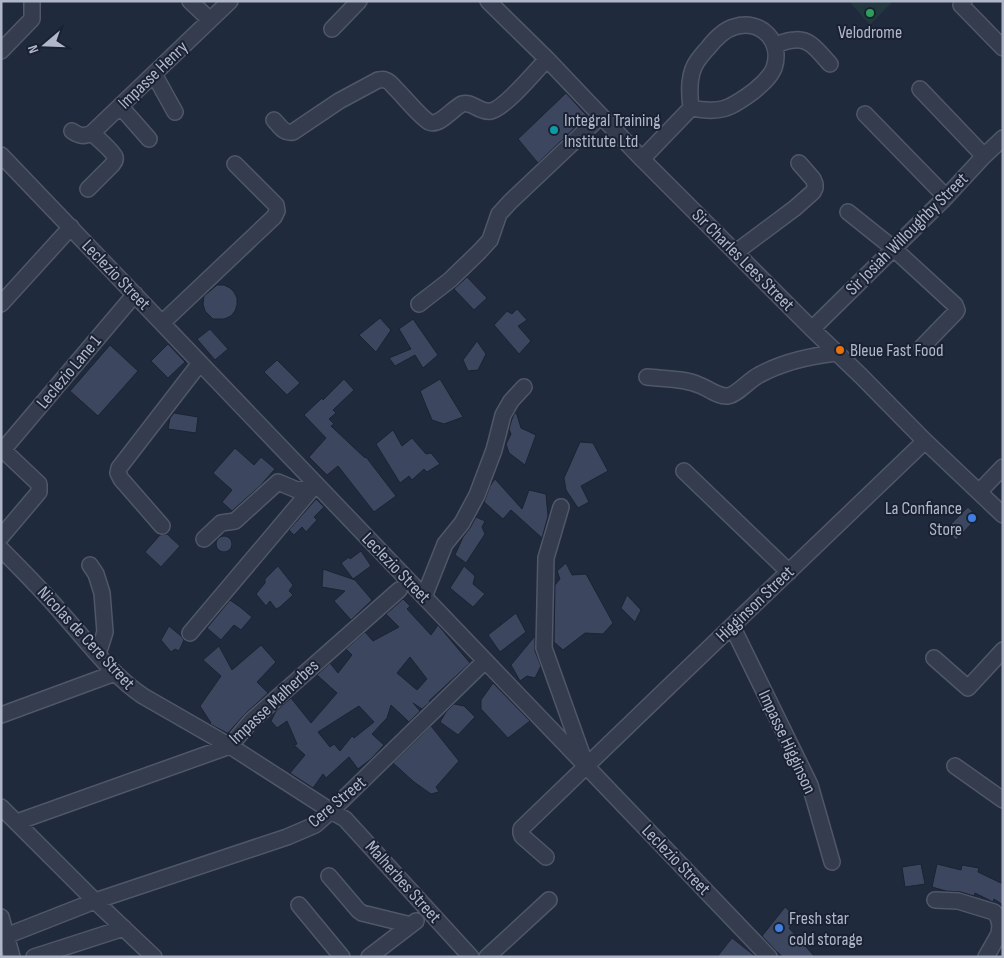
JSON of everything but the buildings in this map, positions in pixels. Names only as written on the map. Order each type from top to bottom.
[{"type":"street","points":[[1,51],[32,19],[32,1]]},
{"type":"street","points":[[190,1],[210,20]]},
{"type":"street","name":"Impasse Henry","points":[[92,134],[230,1]]},
{"type":"street","points":[[332,29],[359,1]]},
{"type":"street","name":"Sir Charles Lees Street","points":[[488,1],[547,59],[642,159],[836,353],[1003,515]]},
{"type":"street","points":[[964,1],[961,5],[1003,48]]},
{"type":"street","points":[[642,159],[690,108],[689,90],[696,61],[715,39],[732,27],[742,25],[757,27],[768,34],[775,45],[776,58],[773,70],[762,84],[742,100],[728,108],[707,112],[690,108]]},
{"type":"street","points":[[775,45],[794,40],[803,40],[810,43],[830,64]]},
{"type":"street","points":[[274,120],[284,132],[293,132],[339,100],[378,80],[384,79],[390,82],[429,122],[439,121],[457,106],[464,104],[470,104],[483,111],[493,111],[502,106],[547,59]]},
{"type":"street","points":[[154,74],[175,112]]},
{"type":"street","points":[[920,89],[984,156]]},
{"type":"street","points":[[120,106],[149,139]]},
{"type":"street","points":[[865,114],[946,197]]},
{"type":"street","points":[[419,304],[450,280],[479,252],[490,240],[499,214],[601,116]]},
{"type":"street","points":[[72,131],[82,136],[92,134],[115,157],[112,165],[88,189]]},
{"type":"street","name":"Sir Josiah Willoughby Street","points":[[812,329],[1003,138]]},
{"type":"street","name":"Leclezio Street","points":[[1,155],[135,294],[315,486],[769,957]]},
{"type":"street","points":[[736,252],[813,192],[815,188],[813,179],[800,163]]},
{"type":"street","points":[[162,323],[274,217],[277,211],[276,205],[236,164]]},
{"type":"street","points":[[848,212],[893,248],[953,302],[957,308],[956,312],[922,347]]},
{"type":"street","points":[[1,304],[71,227]]},
{"type":"street","name":"Leclezio Lane 1","points":[[2,449],[135,294]]},
{"type":"street","points":[[646,377],[680,379],[700,384],[722,396],[728,396],[756,376],[773,368],[816,356],[836,353]]},
{"type":"street","points":[[162,526],[121,478],[118,473],[119,468],[200,363]]},
{"type":"street","points":[[424,597],[445,544],[462,523],[477,494],[494,450],[503,415],[511,401],[524,388]]},
{"type":"street","name":"Higginson Street","points":[[546,857],[522,836],[521,829],[925,441]]},
{"type":"street","points":[[1,537],[39,492],[38,484],[2,449]]},
{"type":"street","points":[[978,492],[1003,466]]},
{"type":"street","points":[[684,471],[789,572]]},
{"type":"street","points":[[204,539],[221,524],[235,521],[278,482],[297,490],[315,486]]},
{"type":"street","points":[[190,633],[315,486]]},
{"type":"street","points":[[561,507],[546,558],[544,648],[586,766]]},
{"type":"street","name":"Nicolas de Cere Street","points":[[1,549],[130,687],[230,746],[331,812]]},
{"type":"street","points":[[90,565],[96,574],[102,593],[105,632],[98,654]]},
{"type":"street","name":"Impasse Malherbes","points":[[17,822],[230,746],[251,721],[399,590]]},
{"type":"street","name":"Impasse Higginson","points":[[732,626],[810,785],[832,862]]},
{"type":"street","points":[[934,658],[968,688],[1003,650]]},
{"type":"street","name":"Cere Street","points":[[4,937],[95,901],[287,837],[315,825],[331,812],[485,661]]},
{"type":"street","points":[[1,715],[115,673]]},
{"type":"street","points":[[955,766],[1003,800]]},
{"type":"street","points":[[1,807],[154,957]]},
{"type":"street","name":"Malherbes Street","points":[[331,812],[345,819],[471,957]]},
{"type":"street","points":[[329,876],[358,910],[411,925]]},
{"type":"street","points":[[487,957],[549,900]]},
{"type":"street","points":[[935,900],[958,901],[994,912],[998,917],[1000,925],[999,934],[986,957]]},
{"type":"street","points":[[300,905],[342,957]]},
{"type":"street","points":[[369,957],[429,911]]},
{"type":"street","points":[[1,917],[4,937],[12,957]]},
{"type":"street","points":[[34,957],[124,928]]},
{"type":"green space","name":"Velodrome","points":[[849,1],[893,1],[870,25]]},
{"type":"place","name":"Velodrome","points":[[870,13]]},
{"type":"place","name":"Integral Training Institute Ltd","points":[[554,130]]},
{"type":"place","name":"Bleue Fast Food","points":[[840,350]]},
{"type":"place","name":"La Confiance Store","points":[[972,518]]},
{"type":"place","name":"Fresh star cold storage","points":[[779,928]]}]
